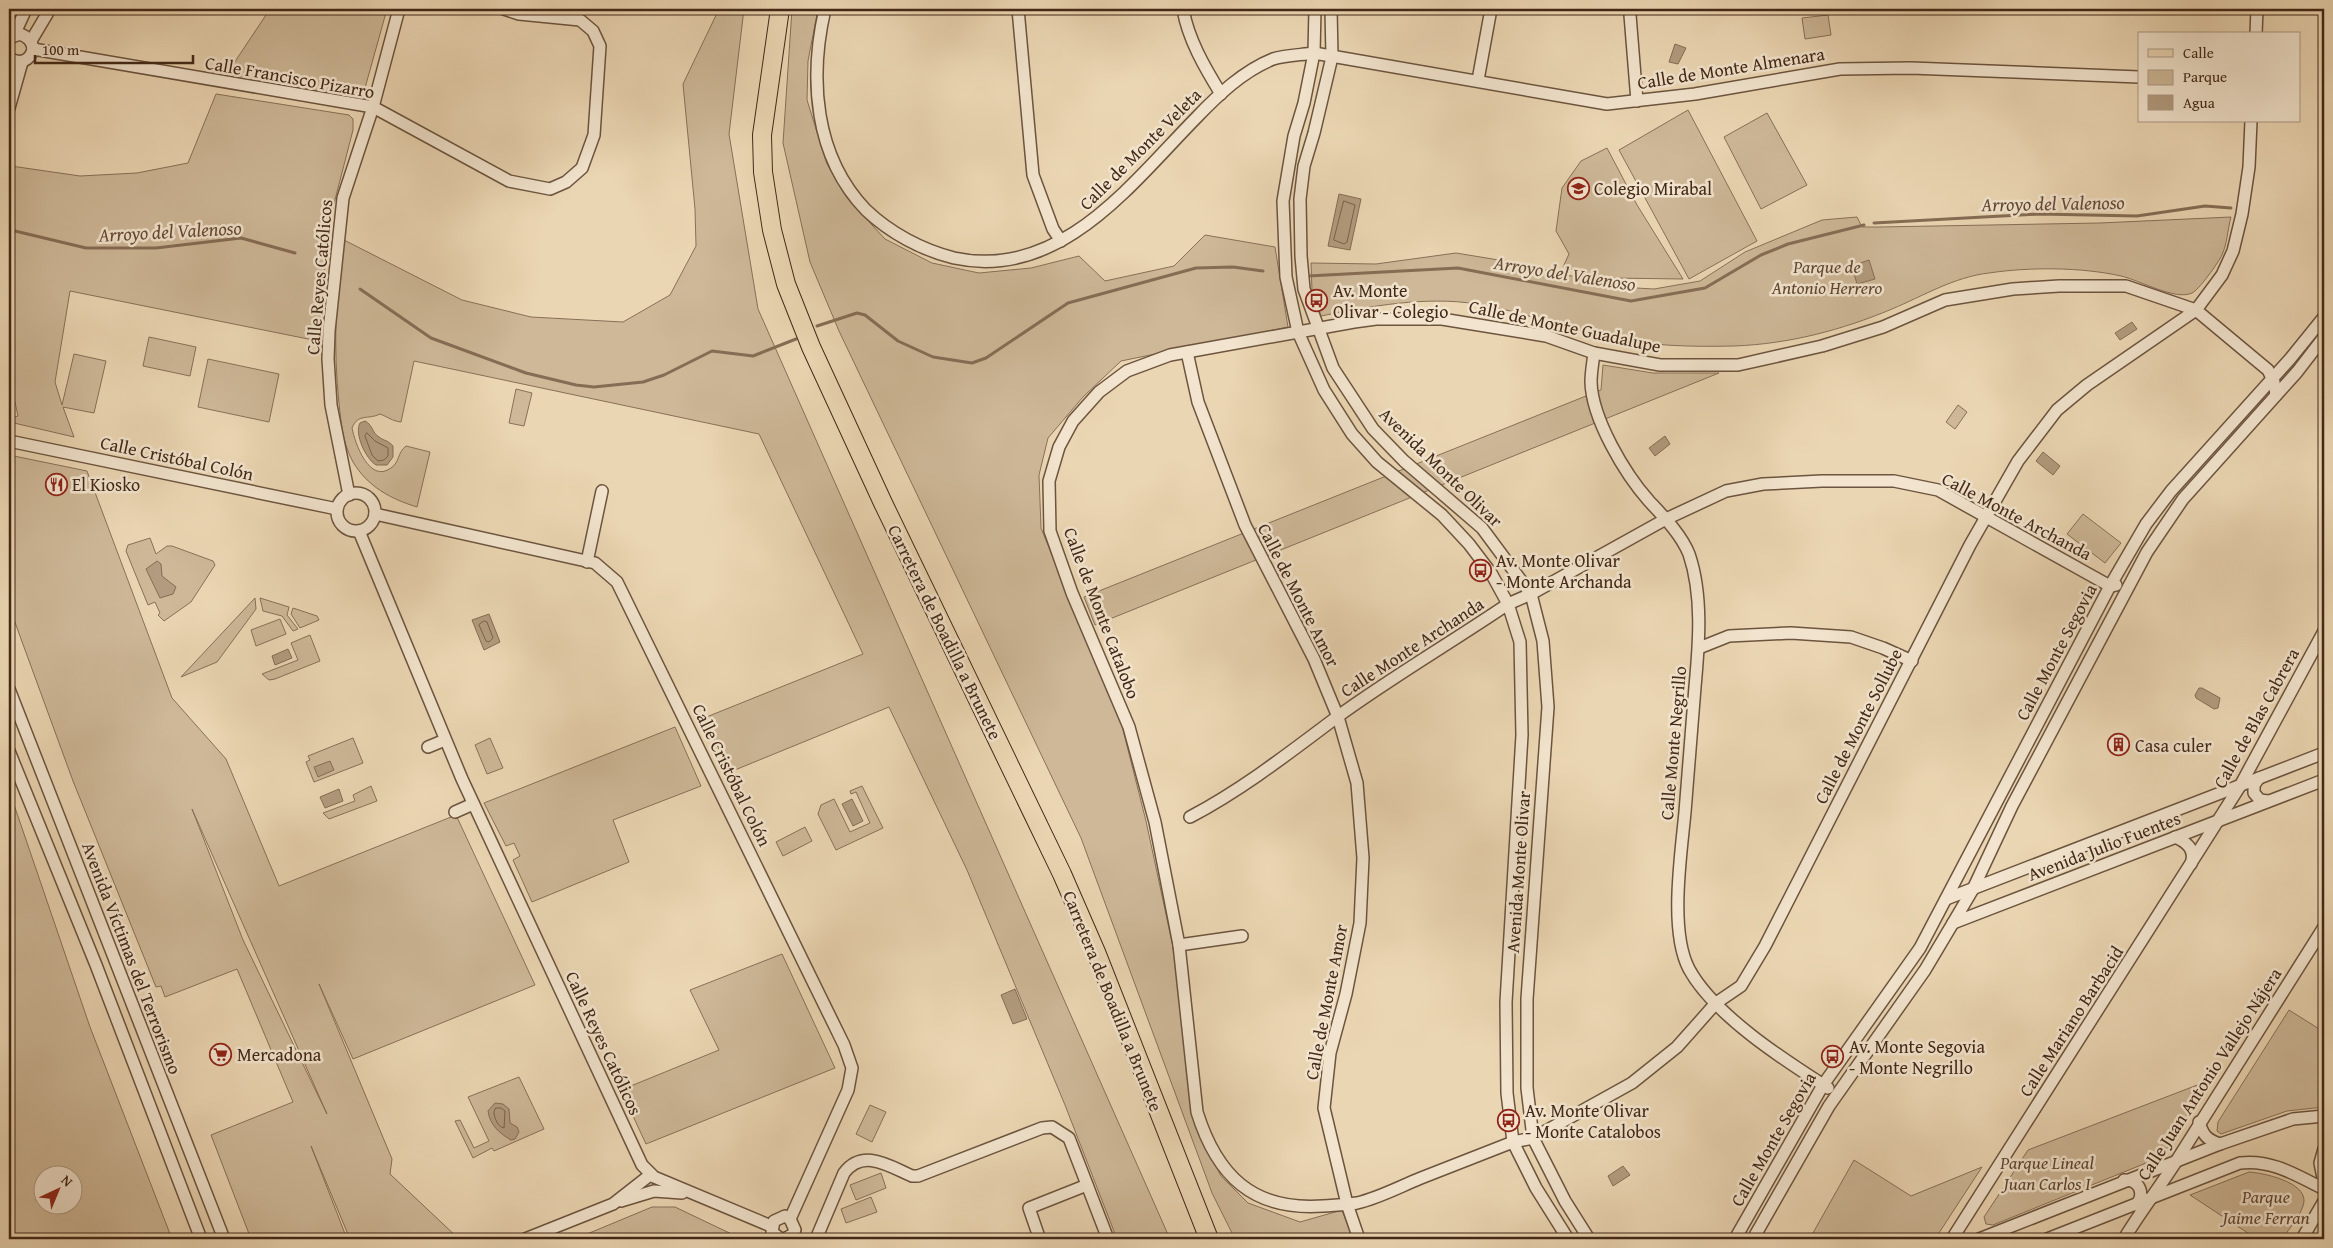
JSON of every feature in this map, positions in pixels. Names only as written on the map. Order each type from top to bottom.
[{"type":"main road","name":"Carretera de Boadilla a Brunete","points":[[780,9],[762,135],[763,172],[772,230],[786,284],[811,347],[871,477],[1073,900],[1096,952],[1209,1239]]},
{"type":"street","points":[[11,37],[26,9]]},
{"type":"street","points":[[9,58],[16,62],[28,59],[32,45],[50,9]]},
{"type":"street","name":"Calle Reyes Católicos","points":[[348,495],[331,405],[329,331],[343,198],[373,107],[399,9]]},
{"type":"street","name":"Calle Francisco Pizarro","points":[[11,37],[20,34],[32,45],[373,107],[509,181],[550,189],[566,182],[582,168],[594,135],[600,46],[593,31],[580,20],[519,14],[504,9]]},
{"type":"street","name":"Calle de Monte Veleta","points":[[825,9],[816,58],[816,88],[820,117],[833,163],[853,196],[880,224],[898,235],[938,254],[971,261],[988,262],[1026,257],[1061,241],[1090,223],[1221,94],[1250,71],[1274,59],[1314,53],[1332,57]]},
{"type":"street","points":[[1018,9],[1033,175],[1052,229],[1061,241]]},
{"type":"street","points":[[1183,9],[1202,63],[1221,94]]},
{"type":"street","name":"Avenida Monte Olivar","points":[[1315,9],[1314,53],[1304,103],[1294,136],[1283,201],[1286,277],[1298,332],[1324,390],[1352,434],[1377,462],[1442,515],[1491,573],[1508,604],[1520,642],[1522,735],[1506,1020],[1507,1093],[1513,1142],[1536,1188],[1568,1239]]},
{"type":"street","name":"Avenida Monte Olivar","points":[[1331,9],[1332,57],[1304,166],[1300,199],[1301,256],[1304,289],[1333,368],[1373,429],[1404,461],[1482,528],[1531,594],[1543,641],[1548,707],[1527,999],[1527,1088],[1533,1138],[1565,1201],[1589,1239]]},
{"type":"street","points":[[1478,80],[1491,9]]},
{"type":"street","points":[[1632,9],[1630,16],[1637,101]]},
{"type":"street","points":[[2256,32],[2257,9]]},
{"type":"street","name":"Calle de Monte Almenara","points":[[1332,57],[1478,80],[1548,95],[1607,104],[1695,94],[1840,69],[1910,68],[2138,77]]},
{"type":"street","points":[[9,108],[22,62]]},
{"type":"street","name":"Calle de Monte Sollube","points":[[1533,1138],[1632,1083],[1677,1047],[1716,1003],[1741,986],[1765,946],[1986,516],[2018,461],[2057,410],[2087,385],[2196,310],[2222,275],[2233,251],[2242,214],[2252,122]]},
{"type":"street","name":"Calle de Monte Guadalupe","points":[[1298,332],[1376,319],[1442,319],[1546,336],[1594,353],[1660,365],[1738,365],[1822,346],[1882,327],[1945,300],[2013,289],[2059,286],[2126,286],[2196,310],[2273,373]]},
{"type":"street","name":"Calle Monte Segovia","points":[[1735,1239],[1823,1085],[1920,948],[2110,586],[2146,524],[2171,491],[2324,316]]},
{"type":"street","name":"Calle de Monte Catalobo","points":[[1298,332],[1170,355],[1127,370],[1099,392],[1073,421],[1059,447],[1049,481],[1050,531],[1079,611],[1129,727],[1155,822],[1179,945],[1197,1112],[1205,1138],[1217,1159],[1233,1180],[1253,1194],[1280,1204],[1304,1207],[1359,1202],[1513,1142],[1533,1138]]},
{"type":"street","name":"Calle Monte Segovia","points":[[1753,1239],[1837,1094],[1925,970],[1953,923],[2116,608],[2156,538],[2183,499],[2297,372],[2324,337]]},
{"type":"street","name":"Calle de Monte Amor","points":[[1187,352],[1198,402],[1244,525],[1314,659],[1338,717],[1357,783],[1363,858],[1360,923],[1346,994],[1330,1053],[1324,1108],[1347,1204],[1360,1239]]},
{"type":"street","name":"Calle Monte Negrillo","points":[[1594,353],[1591,383],[1600,422],[1626,471],[1648,500],[1666,519],[1688,553],[1697,595],[1699,648],[1678,901],[1681,943],[1688,968],[1705,994],[1754,1036],[1837,1094]]},
{"type":"street","points":[[2276,395],[2273,373],[2297,372]]},
{"type":"street","name":"Calle Cristóbal Colón","points":[[9,441],[338,509]]},
{"type":"street","name":"Calle Monte Archanda","points":[[1190,818],[1226,798],[1338,717],[1508,604],[1531,594],[1666,519],[1726,491],[1763,484],[1822,481],[1894,481],[1938,490],[2110,586]]},
{"type":"street","points":[[588,562],[602,491]]},
{"type":"street","points":[[361,494],[367,497],[374,507],[375,514],[370,525],[359,531],[353,531],[342,525],[337,515],[343,498],[348,495],[361,494]]},
{"type":"street","name":"Calle Cristóbal Colón","points":[[375,514],[588,562],[594,564],[617,582],[847,1052],[852,1068],[848,1090],[790,1218]]},
{"type":"street","name":"Calle Reyes Católicos","points":[[359,531],[445,740],[474,804],[642,1165],[652,1176]]},
{"type":"street","points":[[2116,608],[2110,586],[2130,582]]},
{"type":"street","name":"Calle de Blas Cabrera","points":[[2218,821],[2240,786],[2324,631]]},
{"type":"street","points":[[1699,648],[1729,636],[1791,633],[1851,637],[1912,661]]},
{"type":"street","name":"Avenida Víctimas del Terrorismo","points":[[9,689],[224,1239]]},
{"type":"street","points":[[428,747],[445,740]]},
{"type":"street","name":"Avenida Víctimas del Terrorismo","points":[[9,751],[96,965],[201,1239]]},
{"type":"street","name":"Avenida Julio Fuentes","points":[[1944,903],[1972,889],[2324,754]]},
{"type":"street","points":[[2259,778],[2254,785],[2254,793],[2260,800],[2268,801]]},
{"type":"street","name":"Avenida Julio Fuentes","points":[[1953,923],[2324,780]]},
{"type":"street","points":[[455,812],[474,804]]},
{"type":"street","name":"Calle Mariano Barbacid","points":[[1952,1239],[2190,868],[2218,821]]},
{"type":"street","points":[[2175,837],[2184,841],[2191,849],[2193,859],[2190,868]]},
{"type":"street","points":[[1944,903],[1944,914],[1953,923]]},
{"type":"street","name":"Calle Juan Antonio Vallejo Nájera","points":[[2124,1239],[2148,1200],[2176,1161],[2324,927]]},
{"type":"street","points":[[1179,945],[1242,936]]},
{"type":"street","points":[[1979,1239],[2124,1180],[2220,1144],[2293,1119],[2324,1116]]},
{"type":"street","points":[[2199,1122],[2203,1133],[2210,1141],[2220,1144]]},
{"type":"street","points":[[816,1239],[844,1173],[850,1166],[860,1160],[872,1159],[912,1176],[918,1176],[1042,1128],[1052,1127],[1070,1138],[1108,1239]]},
{"type":"street","points":[[628,1191],[637,1176],[635,1150]]},
{"type":"street","points":[[2324,1150],[2320,1163],[2324,1183]]},
{"type":"street","points":[[2047,1239],[2240,1163],[2270,1164],[2324,1189]]},
{"type":"street","points":[[652,1176],[771,1226]]},
{"type":"street","points":[[613,1204],[628,1191],[652,1176]]},
{"type":"street","points":[[641,1194],[652,1176]]},
{"type":"street","points":[[2124,1180],[2134,1181],[2140,1188],[2141,1197],[2136,1205]]},
{"type":"street","points":[[1038,1234],[1029,1208],[1087,1185]]},
{"type":"street","points":[[525,1239],[641,1194],[661,1191],[689,1193]]},
{"type":"street","points":[[2302,1239],[2324,1201]]},
{"type":"street","points":[[779,1217],[790,1218],[795,1230],[785,1239],[772,1232],[771,1226],[779,1217]]},
{"type":"green space","points":[[270,9],[387,9],[365,88],[358,95],[349,98],[224,78]]},
{"type":"green space","points":[[719,9],[744,9],[729,134],[758,309],[1170,1239],[1117,1239],[1065,1105],[967,870],[889,707],[730,772],[704,718],[863,654],[759,434],[414,361],[401,422],[380,414],[357,420],[352,428],[356,443],[364,460],[376,471],[383,471],[394,466],[406,446],[430,452],[417,507],[389,496],[373,485],[359,471],[347,448],[341,418],[336,362],[338,280],[342,239],[462,300],[531,317],[623,322],[670,295],[696,246],[695,209],[683,84]]},
{"type":"green space","points":[[792,9],[818,9],[808,61],[807,100],[827,164],[847,198],[885,239],[932,263],[979,273],[1031,268],[1079,256],[1105,281],[1174,266],[1205,235],[1275,247],[1288,327],[1121,361],[1083,397],[1048,438],[1039,475],[1041,528],[1122,726],[1146,821],[1173,947],[1201,1137],[1221,1176],[1248,1203],[1300,1222],[1342,1210],[1353,1239],[1235,1239],[1212,1193],[1081,838],[839,331],[810,262],[783,143]]},
{"type":"green space","points":[[1828,15],[1831,35],[1805,39],[1802,18]]},
{"type":"green space","points":[[216,94],[349,115],[353,119],[353,130],[329,223],[318,341],[70,291],[55,382],[62,405],[74,354],[106,361],[94,413],[63,407],[74,437],[14,423],[11,418],[18,416],[15,402],[9,403],[9,177],[11,166],[80,176],[137,173],[188,163]]},
{"type":"green space","points":[[1688,110],[1757,241],[1689,279],[1619,150]]},
{"type":"green space","points":[[1767,113],[1807,185],[1761,209],[1724,137]]},
{"type":"green space","points":[[1607,148],[1637,205],[1683,279],[1608,278],[1563,267],[1569,254],[1556,231],[1562,188],[1581,161]]},
{"type":"green space","name":"Parque de Antonio Herrero","points":[[1857,217],[1862,227],[1879,227],[2100,223],[2231,217],[2222,255],[2204,282],[2195,291],[2185,295],[2167,292],[2129,278],[2105,273],[2055,269],[2005,271],[1963,278],[1873,317],[1815,335],[1755,345],[1686,346],[1638,342],[1606,337],[1493,307],[1457,302],[1399,303],[1321,316],[1312,290],[1311,263],[1376,264],[1456,253],[1511,262],[1619,287],[1654,289],[1700,281],[1745,252],[1822,220]]},
{"type":"green space","points":[[149,337],[196,347],[190,376],[143,366]]},
{"type":"green space","points":[[208,359],[279,374],[269,422],[198,407]]},
{"type":"green space","points":[[1603,365],[1653,373],[1719,373],[1095,625],[1084,597],[1601,390]]},
{"type":"green space","points":[[516,389],[532,393],[524,426],[509,423]]},
{"type":"green space","points":[[1958,405],[1967,412],[1955,429],[1946,422]]},
{"type":"green space","points":[[9,455],[87,471],[172,698],[226,759],[279,886],[456,815],[535,985],[353,1059],[319,984],[392,1159],[390,1174],[459,1239],[350,1239],[311,1146],[347,1239],[251,1239],[211,1135],[293,1102],[237,969],[165,997],[161,986],[156,987],[73,781],[13,617],[10,616]],"holes":[[[192,809],[327,1114],[243,940]]]},
{"type":"green space","points":[[2083,514],[2121,543],[2105,563],[2067,534]]},
{"type":"green space","points":[[150,538],[156,554],[167,546],[172,546],[213,561],[215,565],[191,602],[164,621],[158,615],[160,613],[155,602],[148,605],[126,551],[128,545]]},
{"type":"green space","points":[[255,598],[256,609],[217,662],[181,677]]},
{"type":"green space","points":[[260,598],[289,607],[287,615],[298,629],[293,631],[282,616],[263,611]]},
{"type":"green space","points":[[293,608],[317,616],[319,620],[300,628],[291,614]]},
{"type":"green space","points":[[280,619],[286,634],[256,646],[251,630]]},
{"type":"green space","points":[[310,635],[320,661],[275,679],[269,680],[262,674],[298,660],[291,643]]},
{"type":"green space","points":[[675,727],[701,786],[613,820],[629,862],[532,902],[513,860],[520,856],[514,843],[506,846],[484,803]]},
{"type":"green space","points":[[353,738],[363,763],[314,782],[306,762],[310,760],[308,756]]},
{"type":"green space","points":[[490,738],[503,768],[487,774],[475,745]]},
{"type":"green space","points":[[371,786],[377,801],[329,819],[323,813],[355,801],[353,795]]},
{"type":"green space","points":[[862,786],[883,828],[836,850],[818,814],[821,805],[834,799],[850,832],[870,823],[856,792],[851,794],[850,791]]},
{"type":"green space","points":[[9,790],[90,1027],[172,1239],[9,1239]]},
{"type":"green space","points":[[805,827],[812,841],[783,856],[776,842]]},
{"type":"green space","points":[[782,954],[835,1068],[646,1144],[621,1090],[719,1050],[690,990]]},
{"type":"green space","points":[[2289,1010],[2324,1032],[2324,1107],[2287,1111],[2221,1134],[2217,1131],[2218,1122]]},
{"type":"green space","points":[[519,1077],[544,1129],[494,1151],[492,1148],[473,1158],[455,1121],[460,1120],[474,1148],[489,1141],[468,1097]]},
{"type":"green space","name":"Parque Lineal Juan Carlos I","points":[[2213,1079],[2161,1157],[1993,1225],[1986,1224],[1984,1217],[2028,1150]]},
{"type":"green space","points":[[870,1105],[886,1112],[872,1142],[856,1134]]},
{"type":"green space","name":"Parque Lineal Juan Carlos I","points":[[1854,1160],[1911,1196],[1982,1167],[1935,1239],[1799,1239],[1813,1233]]},
{"type":"green space","name":"Parque Jaime Ferran","points":[[2249,1172],[2283,1180],[2298,1189],[2303,1195],[2304,1202],[2301,1211],[2282,1239],[2257,1239],[2190,1195]]},
{"type":"green space","points":[[881,1173],[886,1188],[856,1200],[850,1185]]},
{"type":"green space","points":[[871,1197],[877,1212],[846,1223],[841,1209]]},
{"type":"green space","points":[[652,1207],[675,1207],[742,1239],[575,1239]]},
{"type":"water","points":[[1675,44],[1686,48],[1678,64],[1669,62]]},
{"type":"water","points":[[1339,194],[1361,199],[1350,250],[1328,246]]},
{"type":"water","points":[[1869,260],[1875,279],[1857,284],[1852,266]]},
{"type":"water","points":[[2132,322],[2137,329],[2120,340],[2115,333]]},
{"type":"water","points":[[365,421],[377,435],[393,446],[393,457],[387,465],[376,465],[372,462],[362,446],[359,428],[360,423]]},
{"type":"water","points":[[1665,436],[1670,444],[1655,456],[1649,448]]},
{"type":"water","points":[[2043,452],[2060,466],[2053,475],[2036,461]]},
{"type":"water","points":[[157,561],[161,564],[162,576],[176,587],[173,594],[160,598],[146,569]]},
{"type":"water","points":[[489,614],[500,642],[484,650],[472,620]]},
{"type":"water","points":[[288,649],[292,658],[275,665],[272,656]]},
{"type":"water","points":[[2199,688],[2220,698],[2218,708],[2214,709],[2196,698],[2195,695]]},
{"type":"water","points":[[330,761],[334,770],[318,777],[314,767]]},
{"type":"water","points":[[339,789],[343,801],[325,808],[320,797]]},
{"type":"water","points":[[852,799],[863,821],[853,826],[842,804]]},
{"type":"water","points":[[1015,989],[1027,1019],[1013,1024],[1001,995]]},
{"type":"water","points":[[495,1103],[503,1104],[509,1109],[510,1123],[517,1127],[519,1132],[515,1139],[511,1140],[503,1134],[491,1120],[488,1111]]},
{"type":"water","points":[[1623,1166],[1630,1175],[1613,1186],[1608,1176]]},
{"type":"waterway","name":"Arroyo del Valenoso","points":[[1874,223],[2039,214],[2137,216],[2205,206],[2231,208]]},
{"type":"waterway","name":"Arroyo del Valenoso","points":[[1308,276],[1458,268],[1631,301],[1705,288],[1761,255],[1788,244],[1864,225]]},
{"type":"waterway","name":"Arroyo del Valenoso","points":[[15,231],[86,248],[156,248],[241,238],[295,253]]},
{"type":"waterway","name":"Arroyo del Valenoso","points":[[817,326],[857,313],[865,315],[898,341],[933,357],[972,363],[986,358],[1068,303],[1196,268],[1233,267],[1263,271]]},
{"type":"waterway","name":"Arroyo del Valenoso","points":[[360,289],[431,338],[526,373],[576,385],[594,387],[643,382],[664,375],[712,351],[753,356],[796,339]]},
{"type":"place","name":"Colegio Mirabal","points":[[1578,188]]},
{"type":"place","name":"Av. Monte Olivar - Colegio","points":[[1317,300]]},
{"type":"place","name":"El Kiosko","points":[[56,484]]},
{"type":"place","name":"Av. Monte Olivar - Monte Archanda","points":[[1480,570]]},
{"type":"place","name":"Casa culer","points":[[2119,745]]},
{"type":"place","name":"Mercadona","points":[[221,1054]]},
{"type":"place","name":"Av. Monte Segovia - Monte Negrillo","points":[[1833,1056]]},
{"type":"place","name":"Av. Monte Olivar - Monte Catalobos","points":[[1509,1120]]}]
